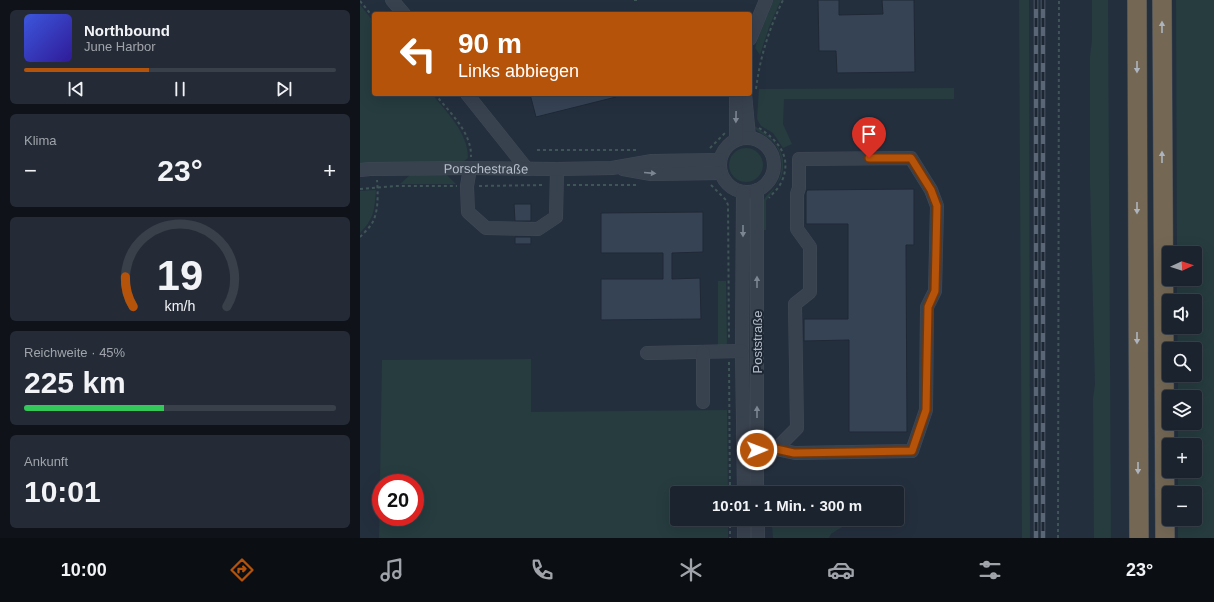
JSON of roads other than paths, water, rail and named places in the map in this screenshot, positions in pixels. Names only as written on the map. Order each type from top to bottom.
[{"type":"highway","points":[[1137,0],[1139,538]]},
{"type":"highway","points":[[1162,0],[1165,538]]},
{"type":"street","points":[[392,0],[402,12]]},
{"type":"street","points":[[752,34],[766,0]]},
{"type":"street","points":[[470,96],[527,169]]},
{"type":"street","points":[[736,96],[742,138]]},
{"type":"street","points":[[742,138],[745,96]]},
{"type":"street","points":[[742,138],[755,139],[767,146],[772,155],[774,162],[771,176],[763,186],[757,190],[743,192],[729,186],[720,166],[723,151],[729,144],[742,138]]},
{"type":"street","points":[[757,450],[776,449],[794,453],[912,451],[926,410],[928,307],[935,291],[937,206],[931,190],[911,158],[799,159],[799,188],[796,194],[796,229],[810,246],[810,292],[795,304],[797,428],[776,449]]},
{"type":"street","name":"Porschestraße","points":[[360,170],[470,168],[557,170],[612,168],[651,174],[720,166]]},
{"type":"street","points":[[470,168],[467,186],[468,212],[486,228],[538,229],[556,217],[557,170]]},
{"type":"street","name":"Poststraße","points":[[757,190],[757,486]]},
{"type":"street","name":"Poststraße","points":[[743,192],[742,351],[744,486]]},
{"type":"street","points":[[647,353],[742,351]]},
{"type":"street","points":[[703,352],[703,402]]},
{"type":"street","points":[[744,526],[744,538]]},
{"type":"street","points":[[758,526],[758,538]]},
{"type":"railway","points":[[1036,0],[1036,538]]},
{"type":"railway","points":[[1043,0],[1043,538]]}]
